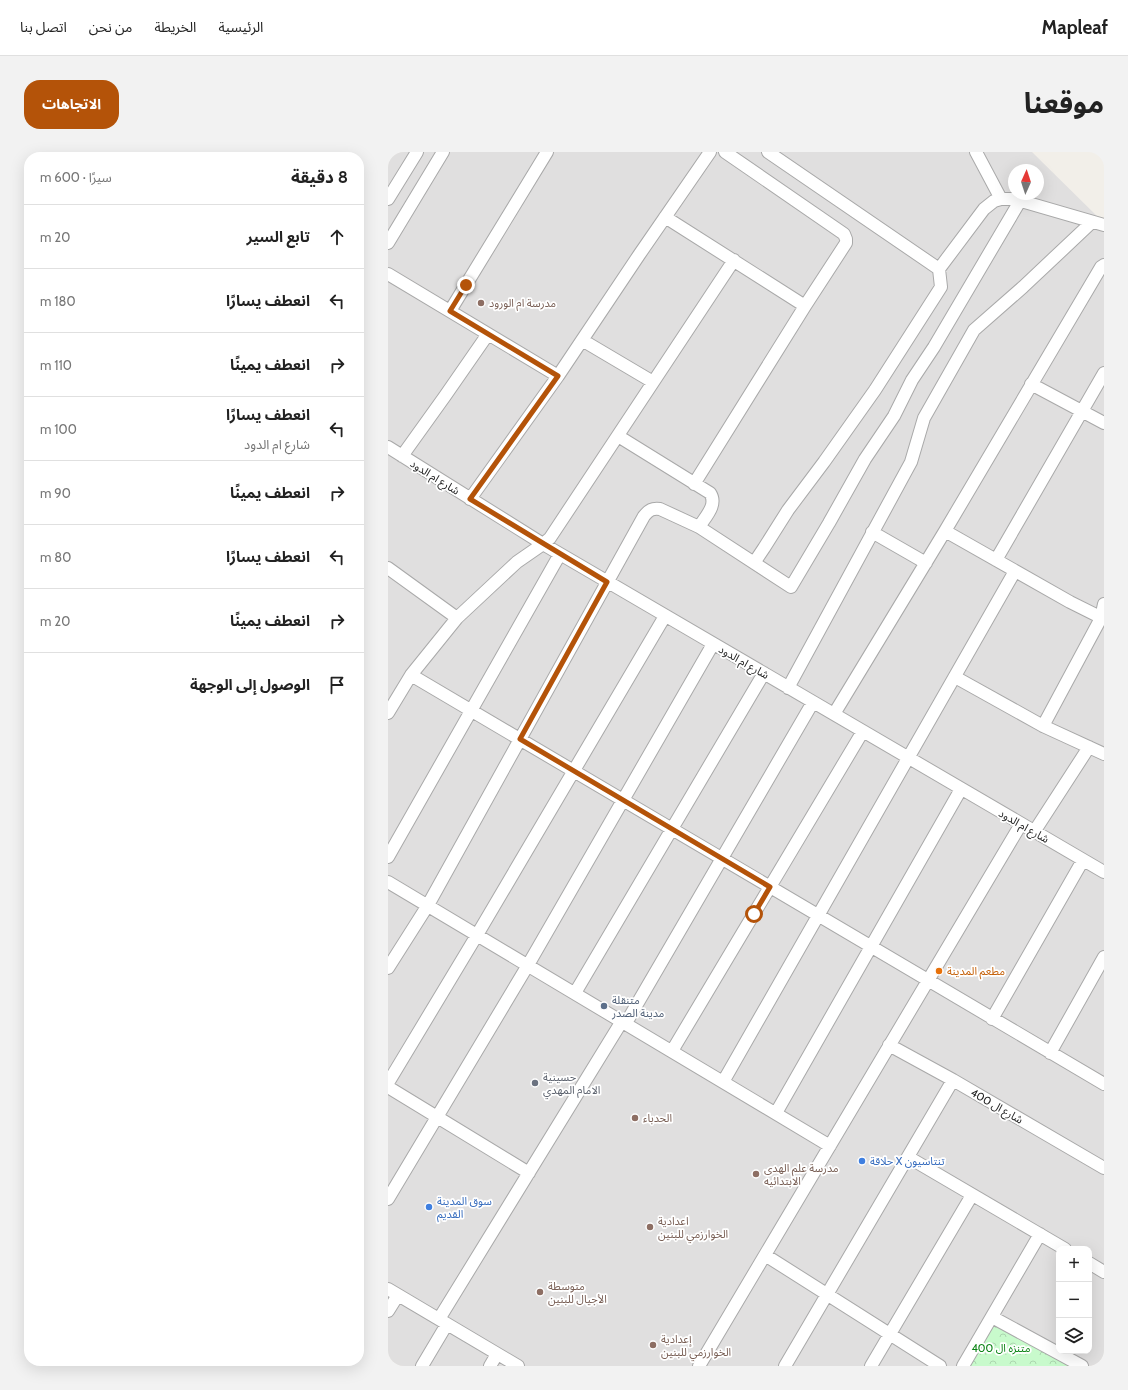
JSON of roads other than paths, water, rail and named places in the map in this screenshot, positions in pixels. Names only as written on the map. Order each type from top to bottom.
[{"type":"street","points":[[388,199],[417,152]]},
{"type":"street","points":[[388,243],[443,152]]},
{"type":"street","points":[[450,311],[547,152]]},
{"type":"street","points":[[470,499],[558,376],[710,152]]},
{"type":"street","points":[[694,484],[846,242],[844,234],[725,152]]},
{"type":"street","points":[[768,152],[939,269]]},
{"type":"street","points":[[976,152],[1001,199]]},
{"type":"street","points":[[754,563],[788,510],[824,462],[874,390],[941,287],[939,269],[984,209],[994,201],[1008,198]]},
{"type":"street","points":[[388,968],[428,905],[607,582],[644,516],[649,510],[654,508],[660,509],[699,527],[791,586],[865,459],[894,416],[912,380],[934,347],[1020,200],[1098,223]]},
{"type":"street","points":[[665,217],[805,306]]},
{"type":"street","points":[[788,688],[911,462],[924,418],[974,330],[1098,223]]},
{"type":"street","points":[[390,705],[411,675],[457,618],[517,562],[550,538],[734,260]]},
{"type":"street","points":[[834,714],[926,563],[1101,267],[1104,265]]},
{"type":"street","points":[[388,274],[558,376]]},
{"type":"street","points":[[402,456],[488,334]]},
{"type":"street","points":[[582,340],[653,382]]},
{"type":"street","points":[[996,560],[1104,373]]},
{"type":"street","points":[[1031,384],[1104,423]]},
{"type":"street","points":[[618,436],[710,493],[713,505],[699,527]]},
{"type":"street","name":"شارع ام الدود","points":[[388,447],[470,499],[607,582],[1104,872]]},
{"type":"street","points":[[945,530],[1015,571],[1103,619]]},
{"type":"street","points":[[872,532],[926,563]]},
{"type":"street","points":[[388,857],[560,554]]},
{"type":"street","points":[[388,568],[457,618]]},
{"type":"street","points":[[723,1082],[1015,571]]},
{"type":"street","points":[[1043,726],[1103,619],[1104,604]]},
{"type":"street","points":[[388,1083],[478,935],[665,616]]},
{"type":"street","points":[[388,1199],[528,965],[713,644]]},
{"type":"street","points":[[575,993],[764,674]]},
{"type":"street","points":[[411,675],[1104,1084]]},
{"type":"street","points":[[955,676],[1043,726],[1104,754]]},
{"type":"street","points":[[422,1366],[443,1322],[529,1173],[624,1022],[722,859],[813,702]]},
{"type":"street","points":[[672,1051],[863,731]]},
{"type":"street","points":[[1034,832],[1088,747]]},
{"type":"street","points":[[776,1113],[961,789]]},
{"type":"street","points":[[699,1366],[1021,824]]},
{"type":"street","points":[[992,1019],[1083,860]]},
{"type":"street","points":[[388,882],[830,1146]]},
{"type":"street","points":[[1050,1052],[1104,957]]},
{"type":"street","name":"شارع ال 400","points":[[889,1045],[953,1080],[1104,1168]]},
{"type":"street","points":[[785,1366],[953,1080]]},
{"type":"street","points":[[388,1087],[529,1173]]},
{"type":"street","points":[[908,1157],[1060,1246]]},
{"type":"street","points":[[871,1366],[972,1194]]},
{"type":"street","points":[[963,1366],[1040,1234]]},
{"type":"street","points":[[765,1255],[940,1366]]},
{"type":"street","points":[[1092,1265],[1104,1272]]},
{"type":"street","points":[[388,1311],[393,1292],[518,1366]]},
{"type":"street","points":[[992,1317],[1082,1366]]},
{"type":"street","points":[[490,1366],[497,1354]]},
{"type":"place","name":"مدرسة ام الورود","points":[[481,303]]},
{"type":"place","name":"مطعم المدينة","points":[[939,971]]},
{"type":"place","name":"متنقلة مدينة الصدر","points":[[604,1006]]},
{"type":"place","name":"حسينية الامام المهدي","points":[[535,1083]]},
{"type":"place","name":"الحدباء","points":[[635,1118]]},
{"type":"place","name":"حلاقة X تنتاسيون","points":[[862,1161]]},
{"type":"place","name":"مدرسة علم الهدى الابتدائيه","points":[[756,1174]]},
{"type":"place","name":"سوق المدينة القديم","points":[[429,1207]]},
{"type":"place","name":"اعدادية الخوارزمي للبنين","points":[[650,1227]]},
{"type":"place","name":"متوسطة الأجيال للبنين","points":[[540,1292]]},
{"type":"place","name":"إعدادية الخوارزمي للبنين","points":[[653,1345]]},
{"type":"park label","name":"متنزه ال 400","points":[[1001,1348]]}]
